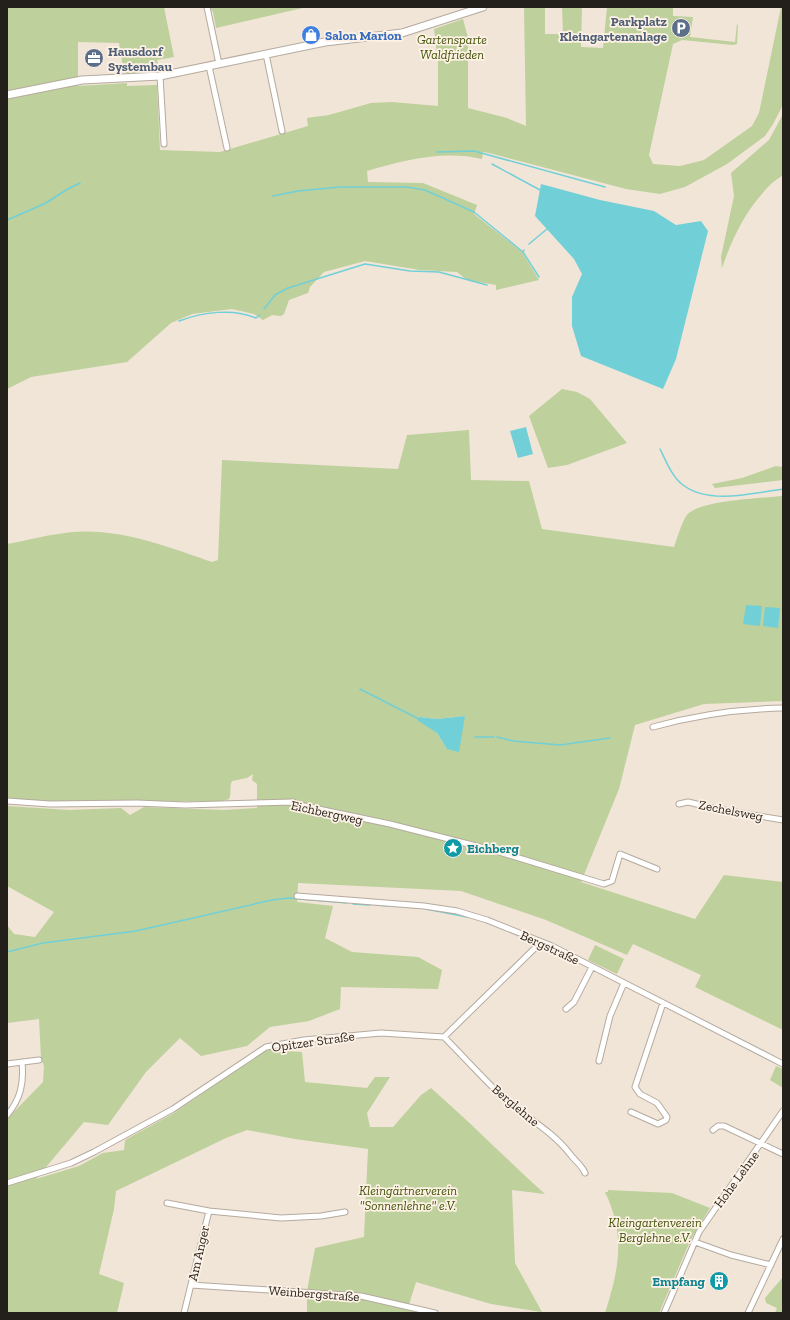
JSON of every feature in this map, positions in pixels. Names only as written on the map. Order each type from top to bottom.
[{"type":"street","points":[[208,7],[219,64]]},
{"type":"street","points":[[7,95],[82,80],[160,76],[325,42],[402,33],[483,7]]},
{"type":"street","points":[[266,54],[282,131]]},
{"type":"street","points":[[209,66],[227,148]]},
{"type":"street","points":[[160,76],[164,144]]},
{"type":"street","points":[[653,727],[699,715],[762,708],[783,708]]},
{"type":"street","name":"Eichbergweg","points":[[7,801],[50,804],[137,803],[185,805],[293,802],[304,806],[390,824],[496,851],[590,880],[608,883],[612,881],[618,856],[623,854],[658,869]]},
{"type":"street","name":"Zechelsweg","points":[[678,804],[688,802],[716,809],[783,820]]},
{"type":"street","name":"Bergstraße","points":[[297,896],[392,903],[457,911],[498,924],[544,943],[783,1064]]},
{"type":"street","points":[[444,1037],[536,948],[544,943]]},
{"type":"street","points":[[566,1009],[574,1002],[592,967]]},
{"type":"street","points":[[599,1061],[610,1016],[624,983]]},
{"type":"street","points":[[631,1112],[658,1124],[666,1120],[667,1117],[657,1103],[640,1094],[635,1087],[663,1003]]},
{"type":"street","name":"Opitzer Straße","points":[[7,1183],[71,1164],[94,1152],[173,1109],[266,1047],[304,1040],[381,1033],[444,1037]]},
{"type":"street","name":"Berglehne","points":[[444,1037],[507,1100],[564,1145],[570,1155],[582,1165],[586,1173]]},
{"type":"street","points":[[7,1064],[39,1060]]},
{"type":"street","points":[[7,1115],[13,1109],[21,1091],[24,1078],[22,1062]]},
{"type":"street","name":"Hohe Lehne","points":[[664,1313],[699,1232],[783,1112]]},
{"type":"street","points":[[713,1130],[718,1126],[724,1126],[783,1154]]},
{"type":"street","name":"Am Anger","points":[[167,1203],[209,1211],[184,1313]]},
{"type":"street","points":[[209,1211],[281,1218],[320,1216],[345,1212]]},
{"type":"street","points":[[748,1313],[783,1239]]},
{"type":"street","points":[[695,1242],[731,1255],[771,1265]]},
{"type":"street","name":"Weinbergstraße","points":[[191,1285],[361,1296],[435,1313]]},
{"type":"green space","name":"Gartensparte Waldfrieden","points":[[7,7],[164,7],[174,57],[157,60],[160,73],[124,73],[119,43],[78,42],[78,86],[127,83],[127,86],[157,85],[160,150],[220,152],[308,126],[307,118],[329,115],[371,103],[392,102],[438,106],[438,62],[434,29],[463,19],[468,38],[468,108],[507,118],[526,126],[524,7],[545,7],[545,34],[563,34],[562,7],[582,7],[581,47],[603,48],[607,7],[673,7],[673,16],[693,17],[690,37],[735,42],[737,24],[738,25],[737,44],[733,45],[682,40],[673,44],[649,155],[653,164],[680,166],[704,160],[752,126],[759,113],[781,7],[783,7],[783,105],[765,136],[727,164],[685,187],[660,194],[626,189],[483,152],[482,159],[468,156],[439,156],[395,163],[367,171],[368,182],[423,183],[477,205],[474,214],[522,252],[539,280],[496,290],[496,285],[467,280],[457,272],[420,270],[365,261],[324,272],[310,287],[308,293],[289,300],[284,314],[281,316],[272,315],[263,320],[254,314],[232,309],[192,314],[171,323],[127,362],[31,377],[7,389]]},
{"type":"green space","points":[[209,7],[307,7],[216,28],[213,12]]},
{"type":"green space","points":[[783,114],[783,175],[762,193],[747,213],[731,245],[722,268],[721,257],[734,196],[731,173],[769,140]]},
{"type":"green space","points":[[562,389],[577,392],[590,399],[627,443],[567,465],[548,468],[529,416]]},
{"type":"green space","name":"Kleingärtnerverein \"Sonnenlehne\" e.V.","points":[[469,430],[471,480],[529,481],[542,529],[674,547],[685,518],[694,510],[717,503],[783,496],[783,701],[704,704],[635,725],[619,789],[581,882],[695,919],[724,875],[783,882],[783,1030],[695,987],[701,975],[633,944],[627,955],[546,920],[461,891],[298,883],[297,902],[333,906],[325,938],[352,952],[418,957],[442,970],[438,989],[341,987],[340,1009],[309,1021],[270,1027],[247,1046],[201,1056],[180,1038],[146,1072],[108,1125],[84,1122],[36,1179],[79,1166],[103,1153],[124,1150],[125,1140],[174,1113],[263,1052],[282,1046],[283,1051],[302,1052],[305,1082],[367,1088],[375,1077],[390,1077],[367,1113],[370,1127],[393,1127],[421,1095],[431,1088],[545,1194],[512,1190],[515,1263],[542,1312],[491,1304],[416,1282],[408,1308],[424,1313],[307,1313],[307,1291],[315,1248],[364,1237],[368,1149],[295,1139],[247,1130],[226,1138],[116,1191],[114,1209],[99,1274],[124,1283],[117,1313],[7,1313],[7,1119],[43,1082],[44,1066],[41,1058],[39,1019],[7,1023],[7,925],[14,934],[35,937],[54,912],[7,886],[7,806],[69,810],[121,808],[130,815],[144,807],[224,810],[257,808],[257,784],[252,780],[253,774],[247,778],[232,781],[229,799],[223,801],[64,802],[7,799],[7,544],[73,532],[108,533],[162,545],[212,562],[218,560],[222,460],[398,469],[407,435]],"holes":[[[465,716],[447,749],[437,733],[420,717],[437,719]]]},
{"type":"green space","points":[[776,466],[783,467],[783,480],[715,488],[712,484],[742,478]]},
{"type":"green space","points":[[595,945],[624,959],[617,974],[588,960]]},
{"type":"green space","points":[[776,1066],[783,1069],[783,1088],[770,1080]]},
{"type":"green space","name":"Kleingartenverein Berglehne e.V.","points":[[608,1190],[672,1193],[710,1208],[691,1239],[659,1313],[605,1313],[614,1282],[618,1252],[616,1223],[612,1208],[605,1192],[608,1192]]},
{"type":"green space","points":[[783,1277],[783,1313],[775,1313],[777,1308],[766,1303],[765,1298]]},
{"type":"water","points":[[541,184],[600,200],[654,211],[676,225],[701,221],[708,231],[676,359],[663,389],[581,356],[572,326],[572,297],[582,274],[574,259],[535,216]]},
{"type":"water","points":[[526,427],[533,454],[518,458],[510,431]]},
{"type":"water","points":[[746,605],[762,606],[760,626],[743,624]]},
{"type":"water","points":[[765,607],[780,608],[778,628],[763,626]]},
{"type":"water","points":[[465,716],[459,752],[447,749],[437,733],[417,720],[420,717],[437,719]]},
{"type":"waterway","points":[[437,152],[474,151],[605,187]]},
{"type":"waterway","points":[[492,164],[540,190]]},
{"type":"waterway","points":[[7,220],[46,203],[80,183]]},
{"type":"waterway","points":[[273,196],[298,191],[340,187],[407,187],[425,190],[474,212],[523,252],[524,250]]},
{"type":"waterway","points":[[529,244],[547,229]]},
{"type":"waterway","points":[[523,252],[539,277]]},
{"type":"waterway","points":[[264,309],[275,295],[288,288],[365,264],[410,271],[439,272],[487,285]]},
{"type":"waterway","points":[[179,321],[198,315],[218,312],[238,313],[256,318],[260,315]]},
{"type":"waterway","points":[[660,449],[679,482],[694,491],[706,495],[745,495],[783,489]]},
{"type":"waterway","points":[[360,689],[419,719]]},
{"type":"waterway","points":[[475,737],[494,737]]},
{"type":"waterway","points":[[497,737],[513,741],[560,745],[610,738]]},
{"type":"waterway","points":[[7,952],[43,943],[136,931],[272,900],[289,898],[347,903]]},
{"type":"waterway","points":[[353,904],[370,905]]},
{"type":"waterway","points":[[376,905],[388,906]]},
{"type":"waterway","points":[[409,907],[419,908]]},
{"type":"waterway","points":[[426,909],[467,917]]},
{"type":"place","name":"Parkplatz Kleingartenanlage","points":[[681,28]]},
{"type":"place","name":"Salon Marion","points":[[311,35]]},
{"type":"place","name":"Hausdorf Systembau","points":[[94,58]]},
{"type":"place","name":"Eichberg","points":[[453,848]]},
{"type":"place","name":"Empfang","points":[[719,1281]]}]
